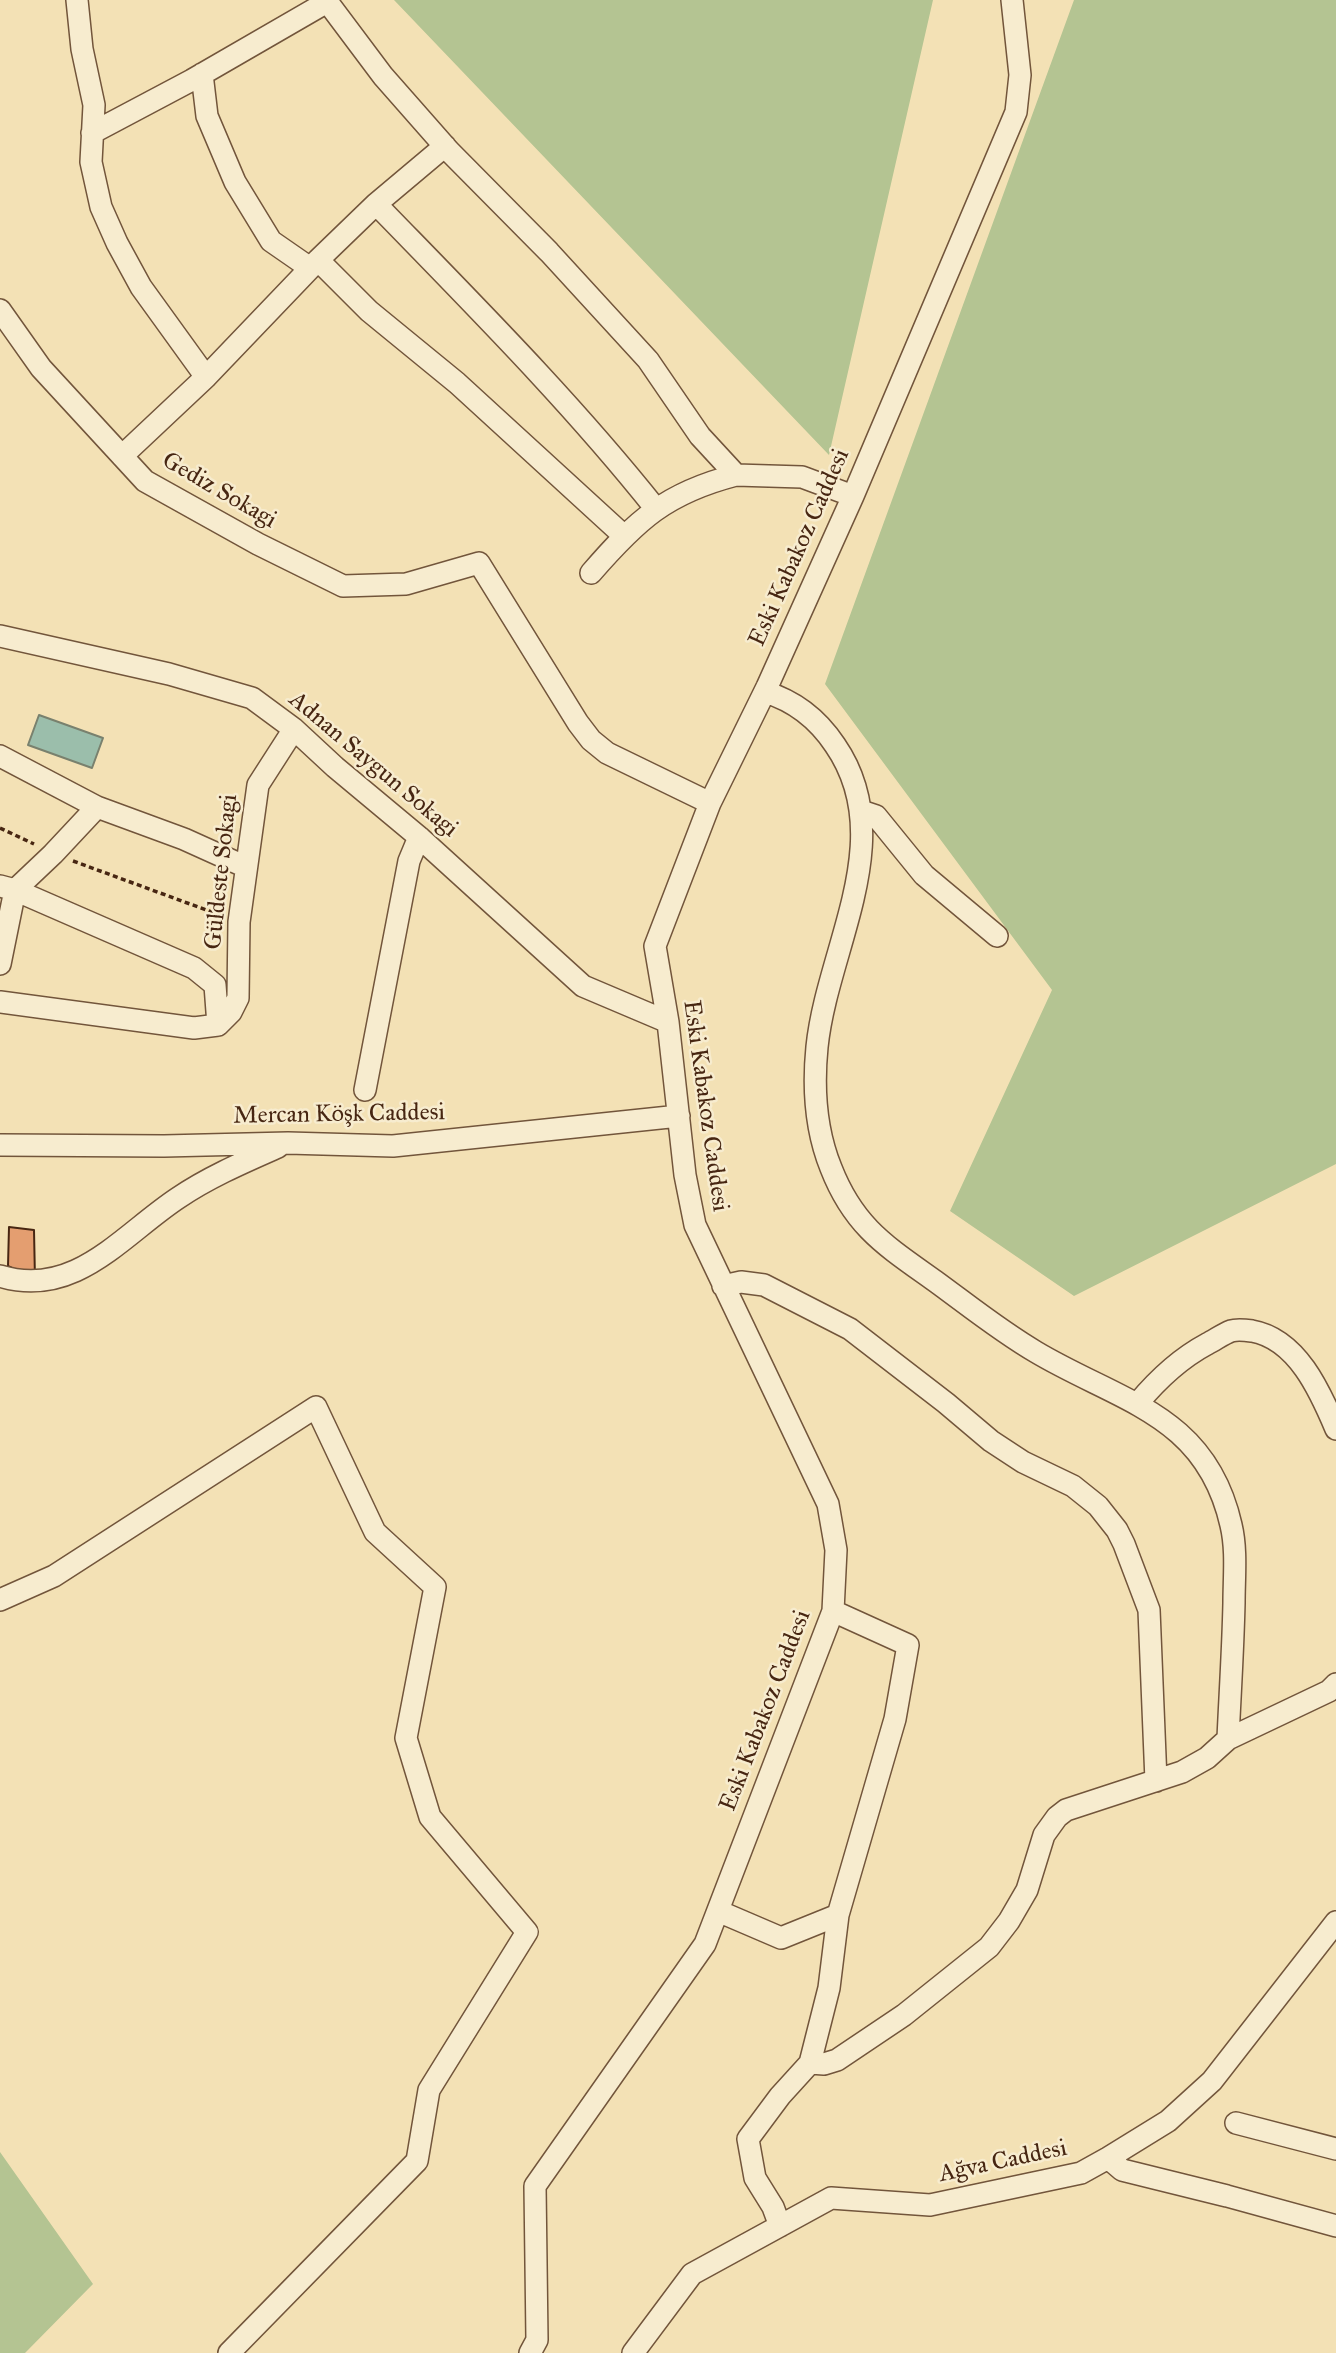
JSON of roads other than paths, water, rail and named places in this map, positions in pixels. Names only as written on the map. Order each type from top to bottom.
[{"type":"street","points":[[77,0],[82,48],[94,105],[91,162],[101,207],[141,287],[206,377]]},
{"type":"street","name":"Eski Kabakoz Caddesi","points":[[530,2353],[537,2340],[535,2186],[705,1944],[833,1611],[836,1550],[828,1504],[695,1225],[685,1174],[668,1022],[655,946],[710,803],[765,692],[853,496],[1016,112],[1020,75],[1012,0]]},
{"type":"street","points":[[92,134],[327,1],[383,76],[445,146],[549,252],[648,360],[700,436],[736,475]]},
{"type":"street","points":[[202,74],[207,116],[235,182],[271,241],[314,264],[457,383],[624,535]]},
{"type":"street","points":[[122,456],[206,377],[314,264],[376,204],[445,146]]},
{"type":"street","points":[[376,204],[497,329],[621,465],[656,509]]},
{"type":"street","name":"Gediz Sokagi","points":[[2,320],[41,368],[145,481],[258,544],[343,586],[406,584],[479,563],[591,740],[607,753],[710,803]]},
{"type":"street","points":[[591,573],[624,535],[656,509],[694,489],[736,475],[802,477],[853,496]]},
{"type":"street","name":"Adnan Saygun Sokagi","points":[[0,636],[169,674],[252,698],[294,729],[419,837],[583,986],[668,1022]]},
{"type":"street","points":[[765,692],[784,698],[807,712],[826,732],[843,756],[855,785],[861,811],[862,840],[852,904],[821,1019],[816,1067],[816,1098],[830,1167],[845,1199],[876,1238],[1038,1353],[1139,1403],[1166,1420],[1206,1464],[1223,1498],[1232,1528],[1235,1574],[1228,1740]]},
{"type":"street","name":"Güldeste Sokagi","points":[[218,1025],[231,1012],[238,998],[239,922],[258,785],[294,729]]},
{"type":"street","points":[[0,756],[97,807],[184,839],[246,867]]},
{"type":"street","points":[[0,964],[7,888],[53,854],[97,807]]},
{"type":"street","points":[[861,811],[876,816],[924,874],[997,936]]},
{"type":"street","points":[[365,1090],[409,861],[419,837]]},
{"type":"street","points":[[0,1002],[194,1028],[218,1025],[215,985],[194,968],[7,888]]},
{"type":"street","name":"Mercan Köşk Caddesi","points":[[0,1145],[164,1146],[288,1143],[393,1146],[678,1116]]},
{"type":"street","points":[[0,1276],[16,1281],[55,1279],[92,1263],[178,1198],[239,1164],[288,1143]]},
{"type":"street","points":[[723,1286],[741,1282],[764,1285],[849,1329],[991,1441],[1023,1462],[1073,1486],[1098,1506],[1117,1530],[1124,1544],[1149,1610],[1156,1781]]},
{"type":"street","points":[[1139,1403],[1161,1377],[1188,1355],[1232,1330],[1244,1330],[1267,1335],[1294,1354],[1319,1394],[1336,1429]]},
{"type":"street","points":[[0,1600],[54,1576],[316,1407],[374,1532],[435,1587],[406,1738],[430,1817],[527,1932],[429,2090],[417,2161],[229,2353]]},
{"type":"street","points":[[780,2226],[773,2207],[755,2178],[748,2139],[780,2096],[810,2063],[829,1988],[838,1915],[895,1719],[908,1645],[833,1611]]},
{"type":"street","points":[[810,2063],[824,2064],[838,2060],[904,2015],[989,1947],[1009,1922],[1023,1898],[1044,1835],[1057,1818],[1076,1806],[1194,1766],[1228,1740],[1329,1691],[1336,1684]]},
{"type":"street","points":[[718,1911],[781,1938],[838,1915]]},
{"type":"street","name":"Ağva Caddesi","points":[[634,2353],[692,2274],[831,2197],[930,2205],[1081,2173],[1108,2158],[1168,2121],[1212,2081],[1336,1922]]},
{"type":"street","points":[[1236,2123],[1336,2149]]},
{"type":"street","points":[[1108,2158],[1122,2170],[1336,2226]]}]
